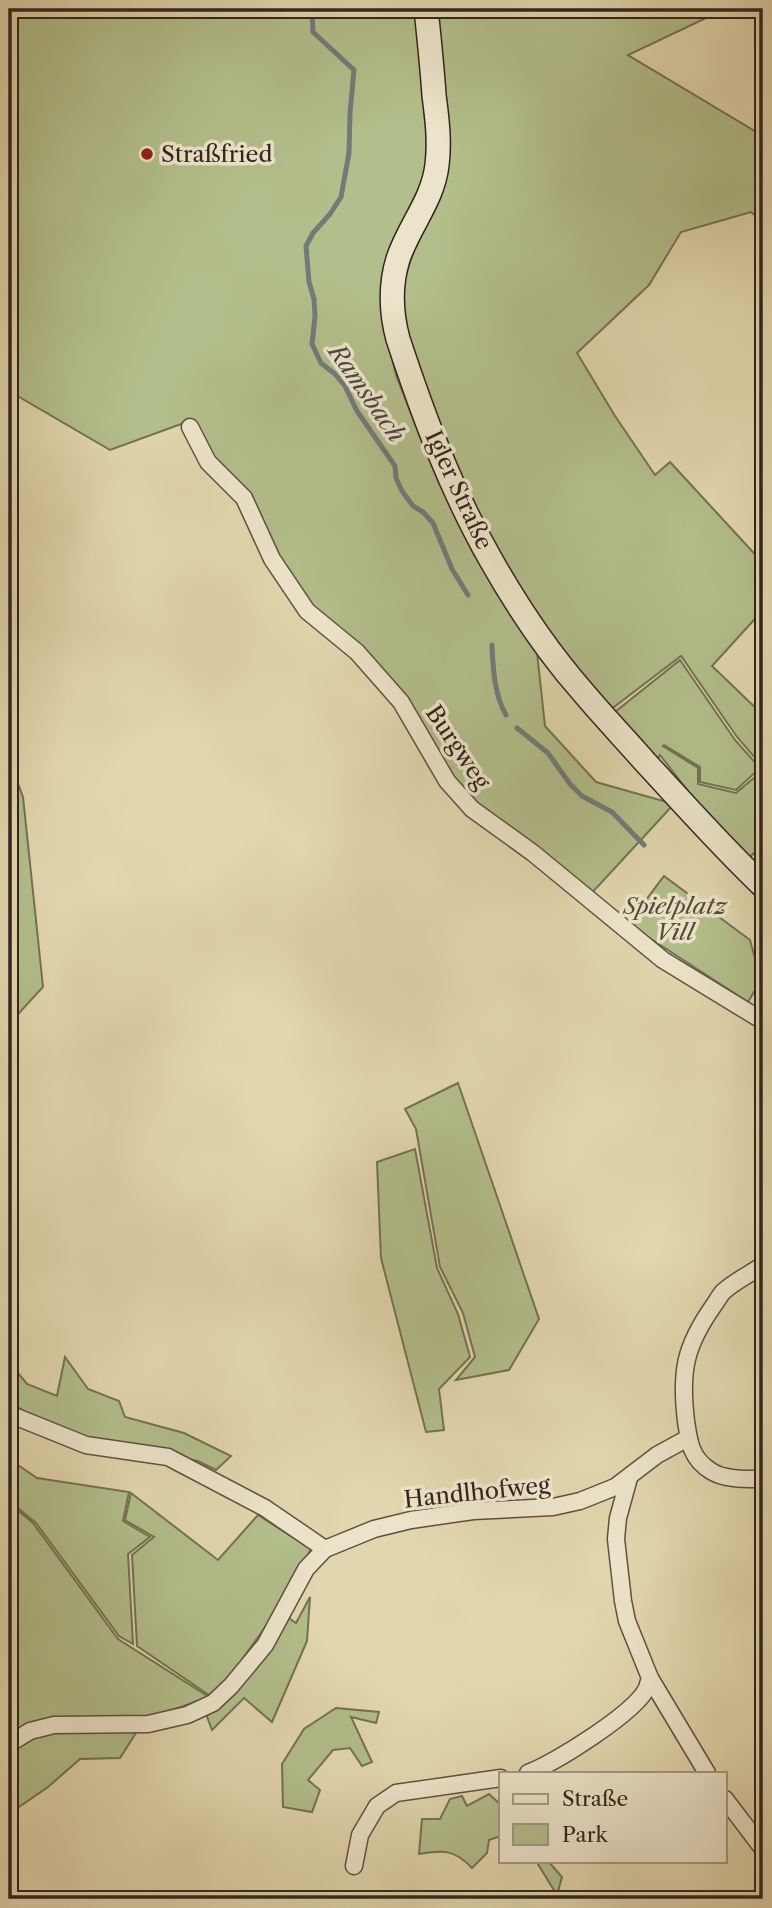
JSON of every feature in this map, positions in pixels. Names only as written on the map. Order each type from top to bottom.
[{"type":"main road","name":"Igler Straße","points":[[426,9],[439,143],[437,166],[433,187],[399,258],[392,307],[398,339],[441,458],[491,559],[517,604],[556,658],[581,690],[710,833],[763,887]]},
{"type":"street","name":"Burgweg","points":[[190,427],[208,462],[244,498],[272,559],[307,611],[356,652],[401,702],[447,781],[472,809],[533,853],[663,960],[763,1021]]},
{"type":"street","points":[[763,1265],[723,1292],[691,1344],[683,1378],[688,1438],[696,1458],[713,1473],[763,1479]]},
{"type":"street","points":[[14,1416],[86,1445],[168,1457],[265,1508],[325,1549]]},
{"type":"street","name":"Handlhofweg","points":[[9,1744],[20,1736],[45,1727],[148,1724],[187,1715],[213,1703],[265,1645],[306,1569],[325,1549],[381,1527],[421,1518],[460,1512],[553,1507],[571,1503],[603,1493],[629,1478],[657,1455],[688,1438]]},
{"type":"street","points":[[629,1478],[617,1523],[617,1554],[627,1621],[650,1678],[706,1772]]},
{"type":"street","points":[[530,1772],[558,1760],[625,1711],[642,1695],[650,1678]]},
{"type":"street","points":[[354,1866],[360,1835],[377,1806],[396,1793],[499,1778]]},
{"type":"street","points":[[726,1801],[763,1849]]},
{"type":"green space","points":[[9,9],[763,9],[763,14],[708,17],[628,55],[763,136],[763,222],[751,212],[681,232],[649,285],[577,353],[655,475],[670,462],[763,563],[763,610],[712,666],[763,715],[763,767],[737,737],[681,656],[610,710],[564,654],[525,600],[474,509],[405,335],[400,293],[419,240],[399,235],[387,260],[382,317],[396,375],[426,452],[472,551],[537,652],[545,726],[596,782],[674,804],[590,895],[482,812],[457,784],[425,735],[311,610],[184,423],[110,450],[9,391]]},
{"type":"green space","points":[[680,660],[735,740],[760,768],[736,790],[700,782],[700,767],[663,746],[698,768],[698,784],[736,793],[762,771],[763,844],[749,858],[699,805],[660,755],[657,760],[615,712]]},
{"type":"green space","points":[[9,760],[23,797],[43,987],[9,1024]]},
{"type":"green space","name":"Spielplatz Vill","points":[[664,876],[750,940],[761,980],[748,1002],[628,924]]},
{"type":"green space","points":[[458,1083],[539,1319],[509,1370],[456,1380],[475,1357],[463,1313],[440,1267],[416,1129],[405,1109]]},
{"type":"green space","points":[[415,1149],[437,1268],[458,1314],[470,1357],[439,1389],[444,1430],[426,1432],[381,1258],[377,1162]]},
{"type":"green space","points":[[65,1357],[88,1389],[119,1401],[125,1417],[184,1433],[231,1456],[216,1470],[198,1461],[68,1437],[9,1402],[9,1362],[27,1384],[57,1396]]},
{"type":"green space","points":[[9,1459],[37,1478],[129,1492],[123,1521],[150,1537],[128,1554],[133,1644],[119,1636],[36,1523],[9,1501]]},
{"type":"green space","points":[[131,1493],[218,1560],[258,1515],[311,1549],[279,1608],[223,1686],[209,1695],[137,1646],[132,1555],[154,1537],[125,1520]]},
{"type":"green space","points":[[9,1503],[33,1523],[118,1639],[209,1697],[146,1717],[120,1758],[80,1759],[48,1787],[19,1807],[9,1819]]},
{"type":"green space","points":[[310,1597],[307,1641],[272,1722],[244,1698],[212,1730],[206,1714],[279,1611],[296,1623]]},
{"type":"green space","points":[[336,1708],[379,1712],[376,1723],[351,1717],[372,1762],[362,1766],[350,1748],[333,1750],[308,1780],[320,1790],[312,1812],[283,1807],[282,1764],[304,1729]]},
{"type":"green space","points":[[489,1794],[499,1803],[499,1837],[489,1840],[487,1853],[472,1868],[460,1857],[448,1852],[419,1854],[422,1819],[440,1819],[450,1799],[462,1796],[467,1806]]},
{"type":"green space","points":[[537,1862],[549,1862],[562,1877],[557,1895]]},
{"type":"waterway","name":"Ramsbach","points":[[312,9],[313,32],[354,70],[349,153],[341,197],[306,246],[309,282],[314,299],[312,344],[321,363],[345,386],[357,411],[395,466],[396,478],[402,491],[413,506],[433,523],[452,569],[468,595]]},
{"type":"waterway","name":"Ramsbach","points":[[492,645],[497,690],[506,715]]},
{"type":"waterway","name":"Ramsbach","points":[[517,728],[548,753],[582,796],[612,812],[644,845]]},
{"type":"place","name":"Straßfried","points":[[147,154]]}]
